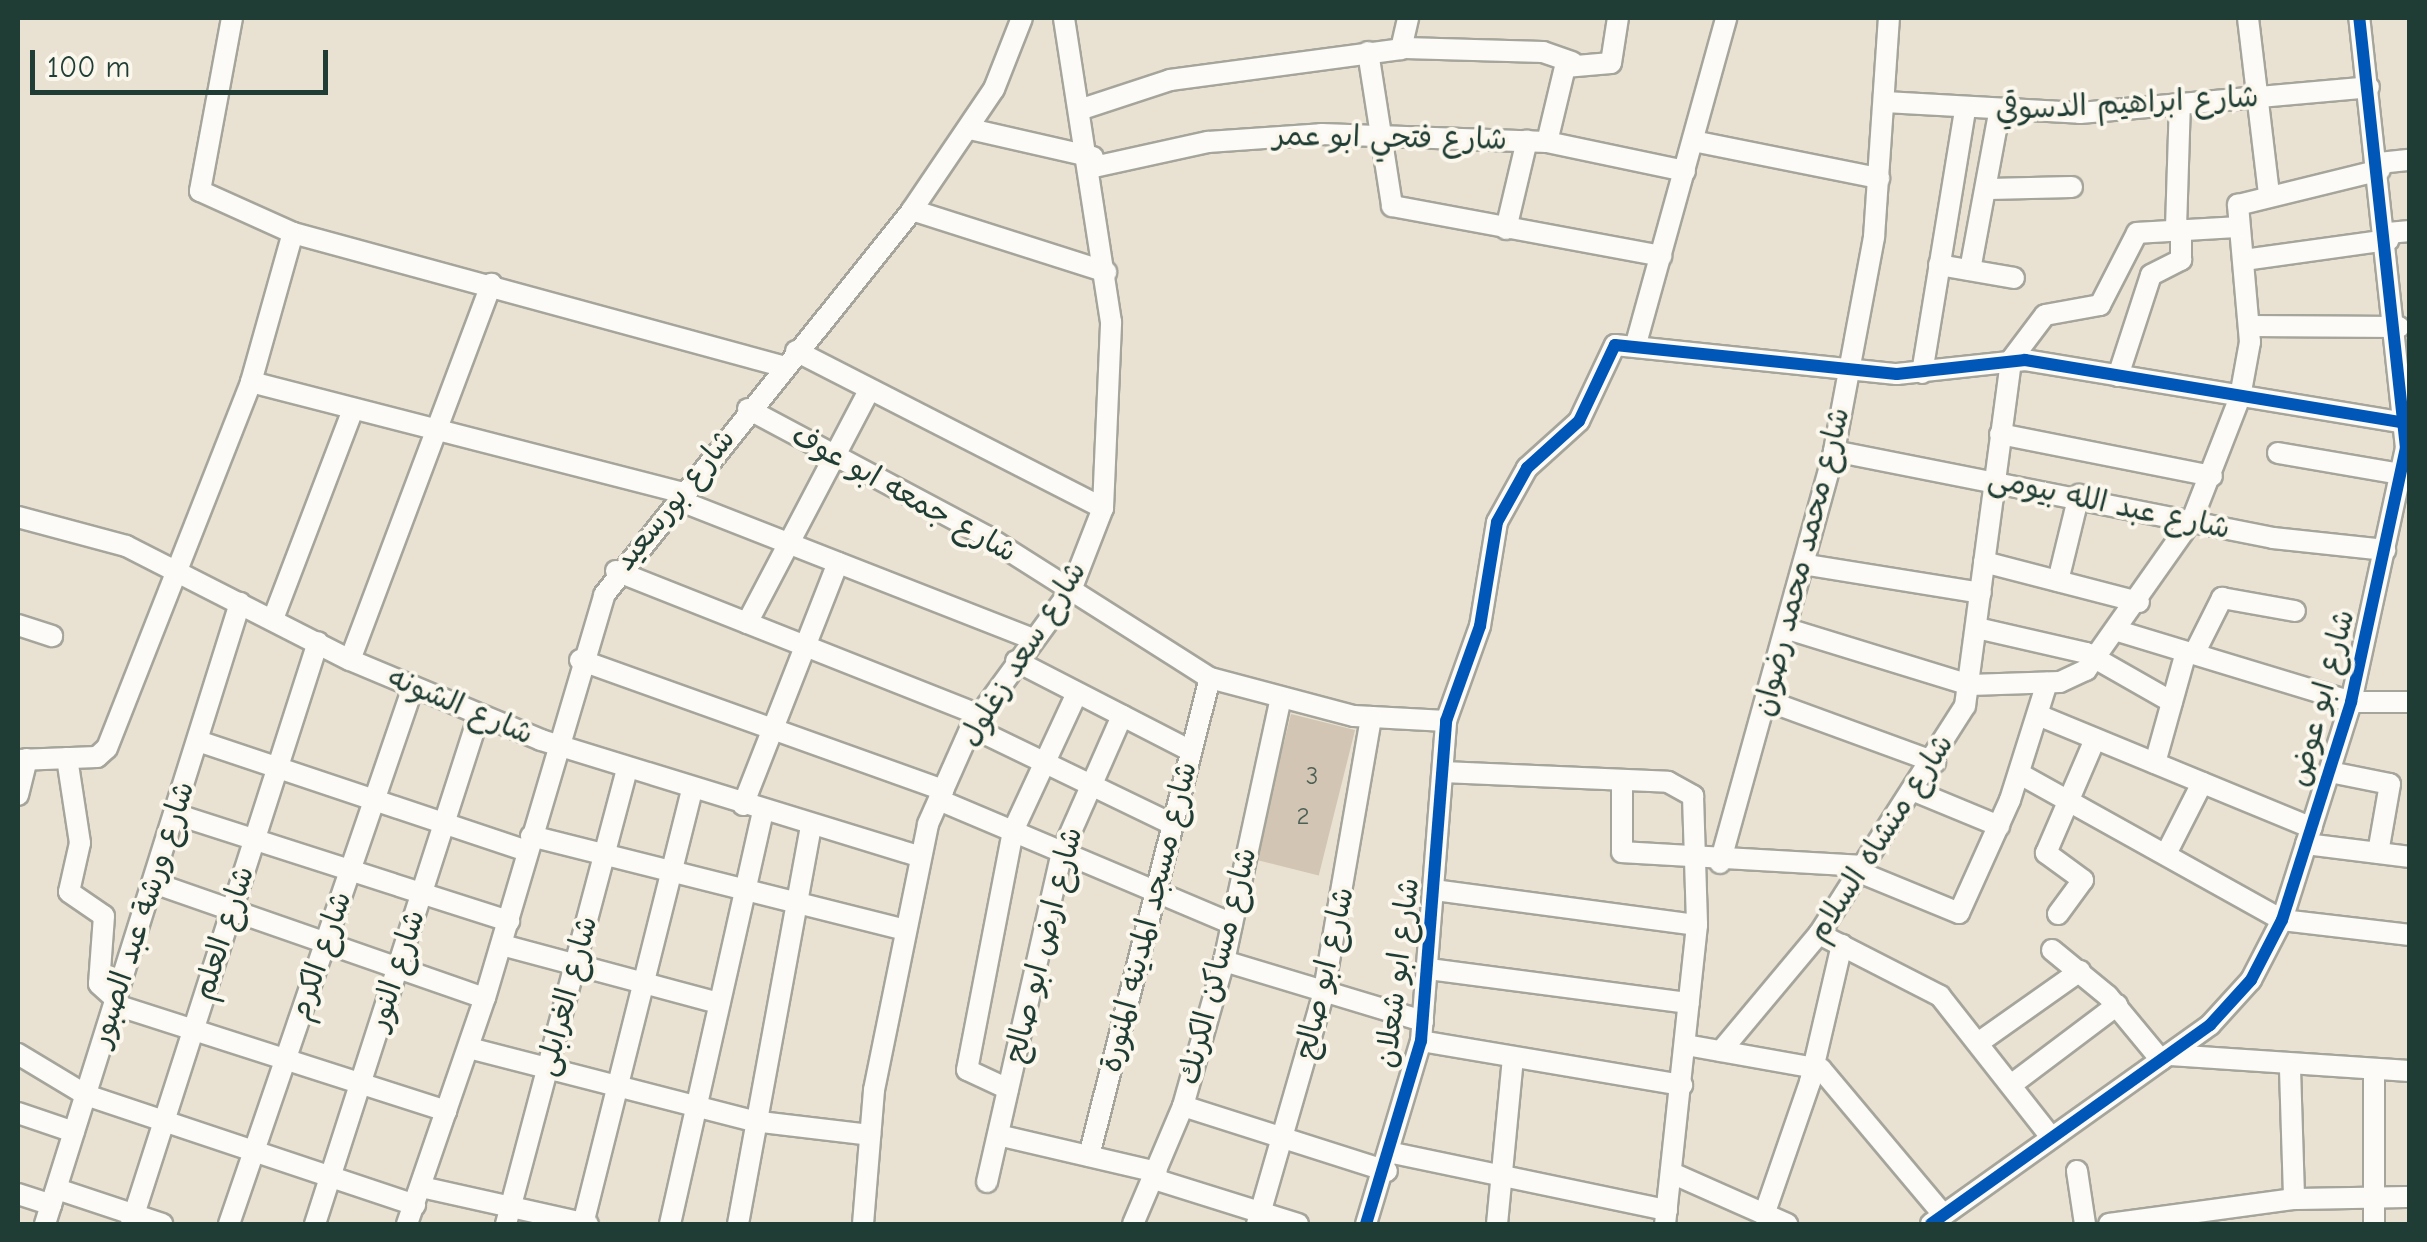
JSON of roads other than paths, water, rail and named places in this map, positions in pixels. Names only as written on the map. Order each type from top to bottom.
[{"type":"street","points":[[232,18],[200,191],[293,232],[789,358],[870,390],[1103,508]]},
{"type":"street","name":"شارع بورسعيد","points":[[414,1206],[486,998],[580,660],[616,570],[681,496],[912,210],[970,129],[1008,65],[1022,18]]},
{"type":"street","name":"شارع سعد زغلول","points":[[863,1224],[870,1136],[902,928],[918,856],[975,721],[1071,590],[1103,508],[1113,416],[1106,272],[1093,162],[1064,18]]},
{"type":"street","points":[[1406,48],[1408,18]]},
{"type":"street","points":[[1082,108],[1170,80],[1406,48],[1544,52],[1572,62],[1611,62],[1618,18]]},
{"type":"street","points":[[1726,18],[1637,340],[1850,368],[1922,373],[2011,360],[2407,423]]},
{"type":"street","name":"شارع محمد محمد رضوان","points":[[1720,863],[1791,630],[1834,452],[1879,178],[1889,18]]},
{"type":"street","points":[[2248,18],[2269,194]]},
{"type":"street","name":"شارع ابو عوض","points":[[1936,1218],[2048,1133],[2165,1058],[2250,980],[2282,920],[2351,702],[2403,482],[2407,378],[2360,18]]},
{"type":"street","points":[[1368,52],[1392,206],[1661,256]]},
{"type":"street","points":[[1506,229],[1537,141],[1572,62]]},
{"type":"street","name":"شارع ابراهيم الدسوقي","points":[[1885,102],[2000,113],[2180,104],[2369,87]]},
{"type":"street","points":[[2118,376],[2151,275],[2180,260],[2180,104]]},
{"type":"street","points":[[1922,373],[1965,110]]},
{"type":"street","points":[[1970,270],[1989,189],[2000,113]]},
{"type":"street","points":[[970,129],[1093,162]]},
{"type":"street","name":"شارع فتحي ابو عمر","points":[[1093,162],[1245,137],[1382,136],[1537,141],[1685,172]]},
{"type":"street","points":[[1694,141],[1879,178]]},
{"type":"street","points":[[1791,630],[1970,686],[2047,684],[2096,658],[2139,602],[2192,520],[2240,398],[2249,326],[2238,220],[2241,202],[2410,160]]},
{"type":"street","points":[[1989,189],[2072,187]]},
{"type":"street","points":[[912,210],[1106,272]]},
{"type":"street","points":[[2011,360],[2045,315],[2100,305],[2137,233],[2238,220]]},
{"type":"street","points":[[2244,260],[2410,231]]},
{"type":"street","points":[[18,795],[22,760],[96,757],[109,742],[172,570],[251,382],[293,232]]},
{"type":"street","points":[[1939,265],[2014,278]]},
{"type":"street","points":[[350,660],[442,433],[492,284]]},
{"type":"street","points":[[2249,326],[2399,327]]},
{"type":"street","name":"شارع ابو شعلان","points":[[1366,1224],[1390,1162],[1422,1031],[1446,721],[1480,626],[1504,501],[1579,421],[1610,351],[1637,340]]},
{"type":"street","name":"شارع منشاه السلام","points":[[1721,1051],[1820,934],[1917,792],[1970,686],[2011,360]]},
{"type":"street","points":[[251,382],[681,496],[1032,639]]},
{"type":"street","points":[[747,623],[870,390]]},
{"type":"street","points":[[273,619],[353,409]]},
{"type":"street","name":"شارع جمعه ابو عوف","points":[[748,409],[1071,590],[1210,678],[1280,701],[1371,717],[1446,721]]},
{"type":"street","points":[[2000,434],[2212,476]]},
{"type":"street","name":"شارع عبد الله بيومى","points":[[1834,452],[2192,520],[2385,550]]},
{"type":"street","points":[[2278,453],[2403,482]]},
{"type":"street","points":[[2058,581],[2078,496]]},
{"type":"street","name":"شارع الشونه","points":[[18,517],[114,542],[350,660],[556,745],[918,856]]},
{"type":"street","points":[[1984,562],[2139,602]]},
{"type":"street","points":[[670,1224],[745,889],[753,808],[773,729],[838,563]]},
{"type":"street","points":[[1808,565],[1981,593]]},
{"type":"street","points":[[616,570],[806,646],[975,721],[1041,761],[1172,824]]},
{"type":"street","points":[[2154,763],[2190,653],[2222,598],[2295,611]]},
{"type":"street","name":"شارع ورشة عبد الصبور","points":[[51,1206],[240,603]]},
{"type":"street","points":[[18,625],[52,636]]},
{"type":"street","points":[[1977,628],[2096,658],[2172,702]]},
{"type":"street","points":[[2118,631],[2351,702],[2410,702]]},
{"type":"street","name":"شارع العلم","points":[[132,1220],[318,642]]},
{"type":"street","points":[[580,660],[941,795],[1013,831],[1232,924]]},
{"type":"street","points":[[1016,661],[1191,752]]},
{"type":"street","name":"شارع مسجد المدينه المنورة","points":[[1089,1156],[1210,678]]},
{"type":"street","points":[[1622,781],[1619,850],[1720,863],[1861,869],[1944,913],[1962,909],[2020,774],[2047,684]]},
{"type":"street","name":"شارع الكرم","points":[[228,1224],[414,687]]},
{"type":"street","points":[[1008,1088],[967,1070],[1013,831],[1041,761],[1078,693]]},
{"type":"street","name":"شارع مساكن الكرنك","points":[[1133,1224],[1183,1106],[1224,961],[1280,701]]},
{"type":"street","points":[[1768,702],[1934,762]]},
{"type":"street","name":"شارع النور","points":[[315,1224],[479,714]]},
{"type":"street","name":"شارع ارض ابو صالح","points":[[987,1182],[1062,852],[1122,716]]},
{"type":"street","points":[[2038,716],[2202,783],[2309,836],[2410,857]]},
{"type":"street","name":"شارع ابو صالح","points":[[1259,1218],[1322,996],[1371,717]]},
{"type":"street","points":[[2058,914],[2082,880],[2047,858],[2095,739]]},
{"type":"street","points":[[198,741],[444,823],[528,843],[604,854],[902,928]]},
{"type":"street","points":[[67,758],[80,843],[69,892],[104,916],[98,984],[116,1002],[446,1110]]},
{"type":"street","name":"شارع الغرابلى","points":[[509,1216],[627,768]]},
{"type":"street","points":[[1183,1106],[1282,1143],[1497,1178],[1666,1217],[1674,1174],[1696,925],[1688,790],[1622,781],[1442,772]]},
{"type":"street","points":[[2330,772],[2390,784],[2378,853]]},
{"type":"street","points":[[2020,774],[2282,920],[2410,935]]},
{"type":"street","points":[[2166,854],[2202,783]]},
{"type":"street","points":[[18,1054],[86,1095],[414,1206],[585,1224],[692,788]]},
{"type":"street","points":[[1917,792],[1999,826]]},
{"type":"street","points":[[175,814],[509,921]]},
{"type":"street","points":[[738,1224],[753,1120],[811,824]]},
{"type":"street","points":[[154,883],[486,998]]},
{"type":"street","points":[[1434,890],[1696,925]]},
{"type":"street","points":[[1820,934],[1929,988],[2048,1133]]},
{"type":"street","points":[[502,945],[720,1003]]},
{"type":"street","points":[[1755,1216],[1815,1066],[1842,945]]},
{"type":"street","points":[[2052,950],[2117,1005],[2165,1058],[2290,1069],[2410,1071]]},
{"type":"street","points":[[1224,961],[1422,1031],[1514,1058],[1682,1084]]},
{"type":"street","points":[[1428,969],[1688,1002]]},
{"type":"street","points":[[1978,1043],[2080,972]]},
{"type":"street","points":[[2011,1085],[2117,1005]]},
{"type":"street","points":[[1686,1045],[1815,1066],[1936,1218]]},
{"type":"street","points":[[469,1048],[753,1120],[870,1136]]},
{"type":"street","points":[[1497,1224],[1497,1178],[1514,1058]]},
{"type":"street","points":[[2290,1069],[2294,1199]]},
{"type":"street","points":[[2374,1070],[2374,1224]]},
{"type":"street","points":[[18,1113],[74,1132]]},
{"type":"street","points":[[998,1135],[1156,1175],[1259,1218],[1298,1224]]},
{"type":"street","points":[[2077,1171],[2085,1224]]},
{"type":"street","points":[[1674,1174],[1755,1216],[1787,1224]]},
{"type":"street","points":[[18,1194],[51,1206],[162,1224]]},
{"type":"street","points":[[2109,1224],[2294,1199],[2410,1197]]}]
